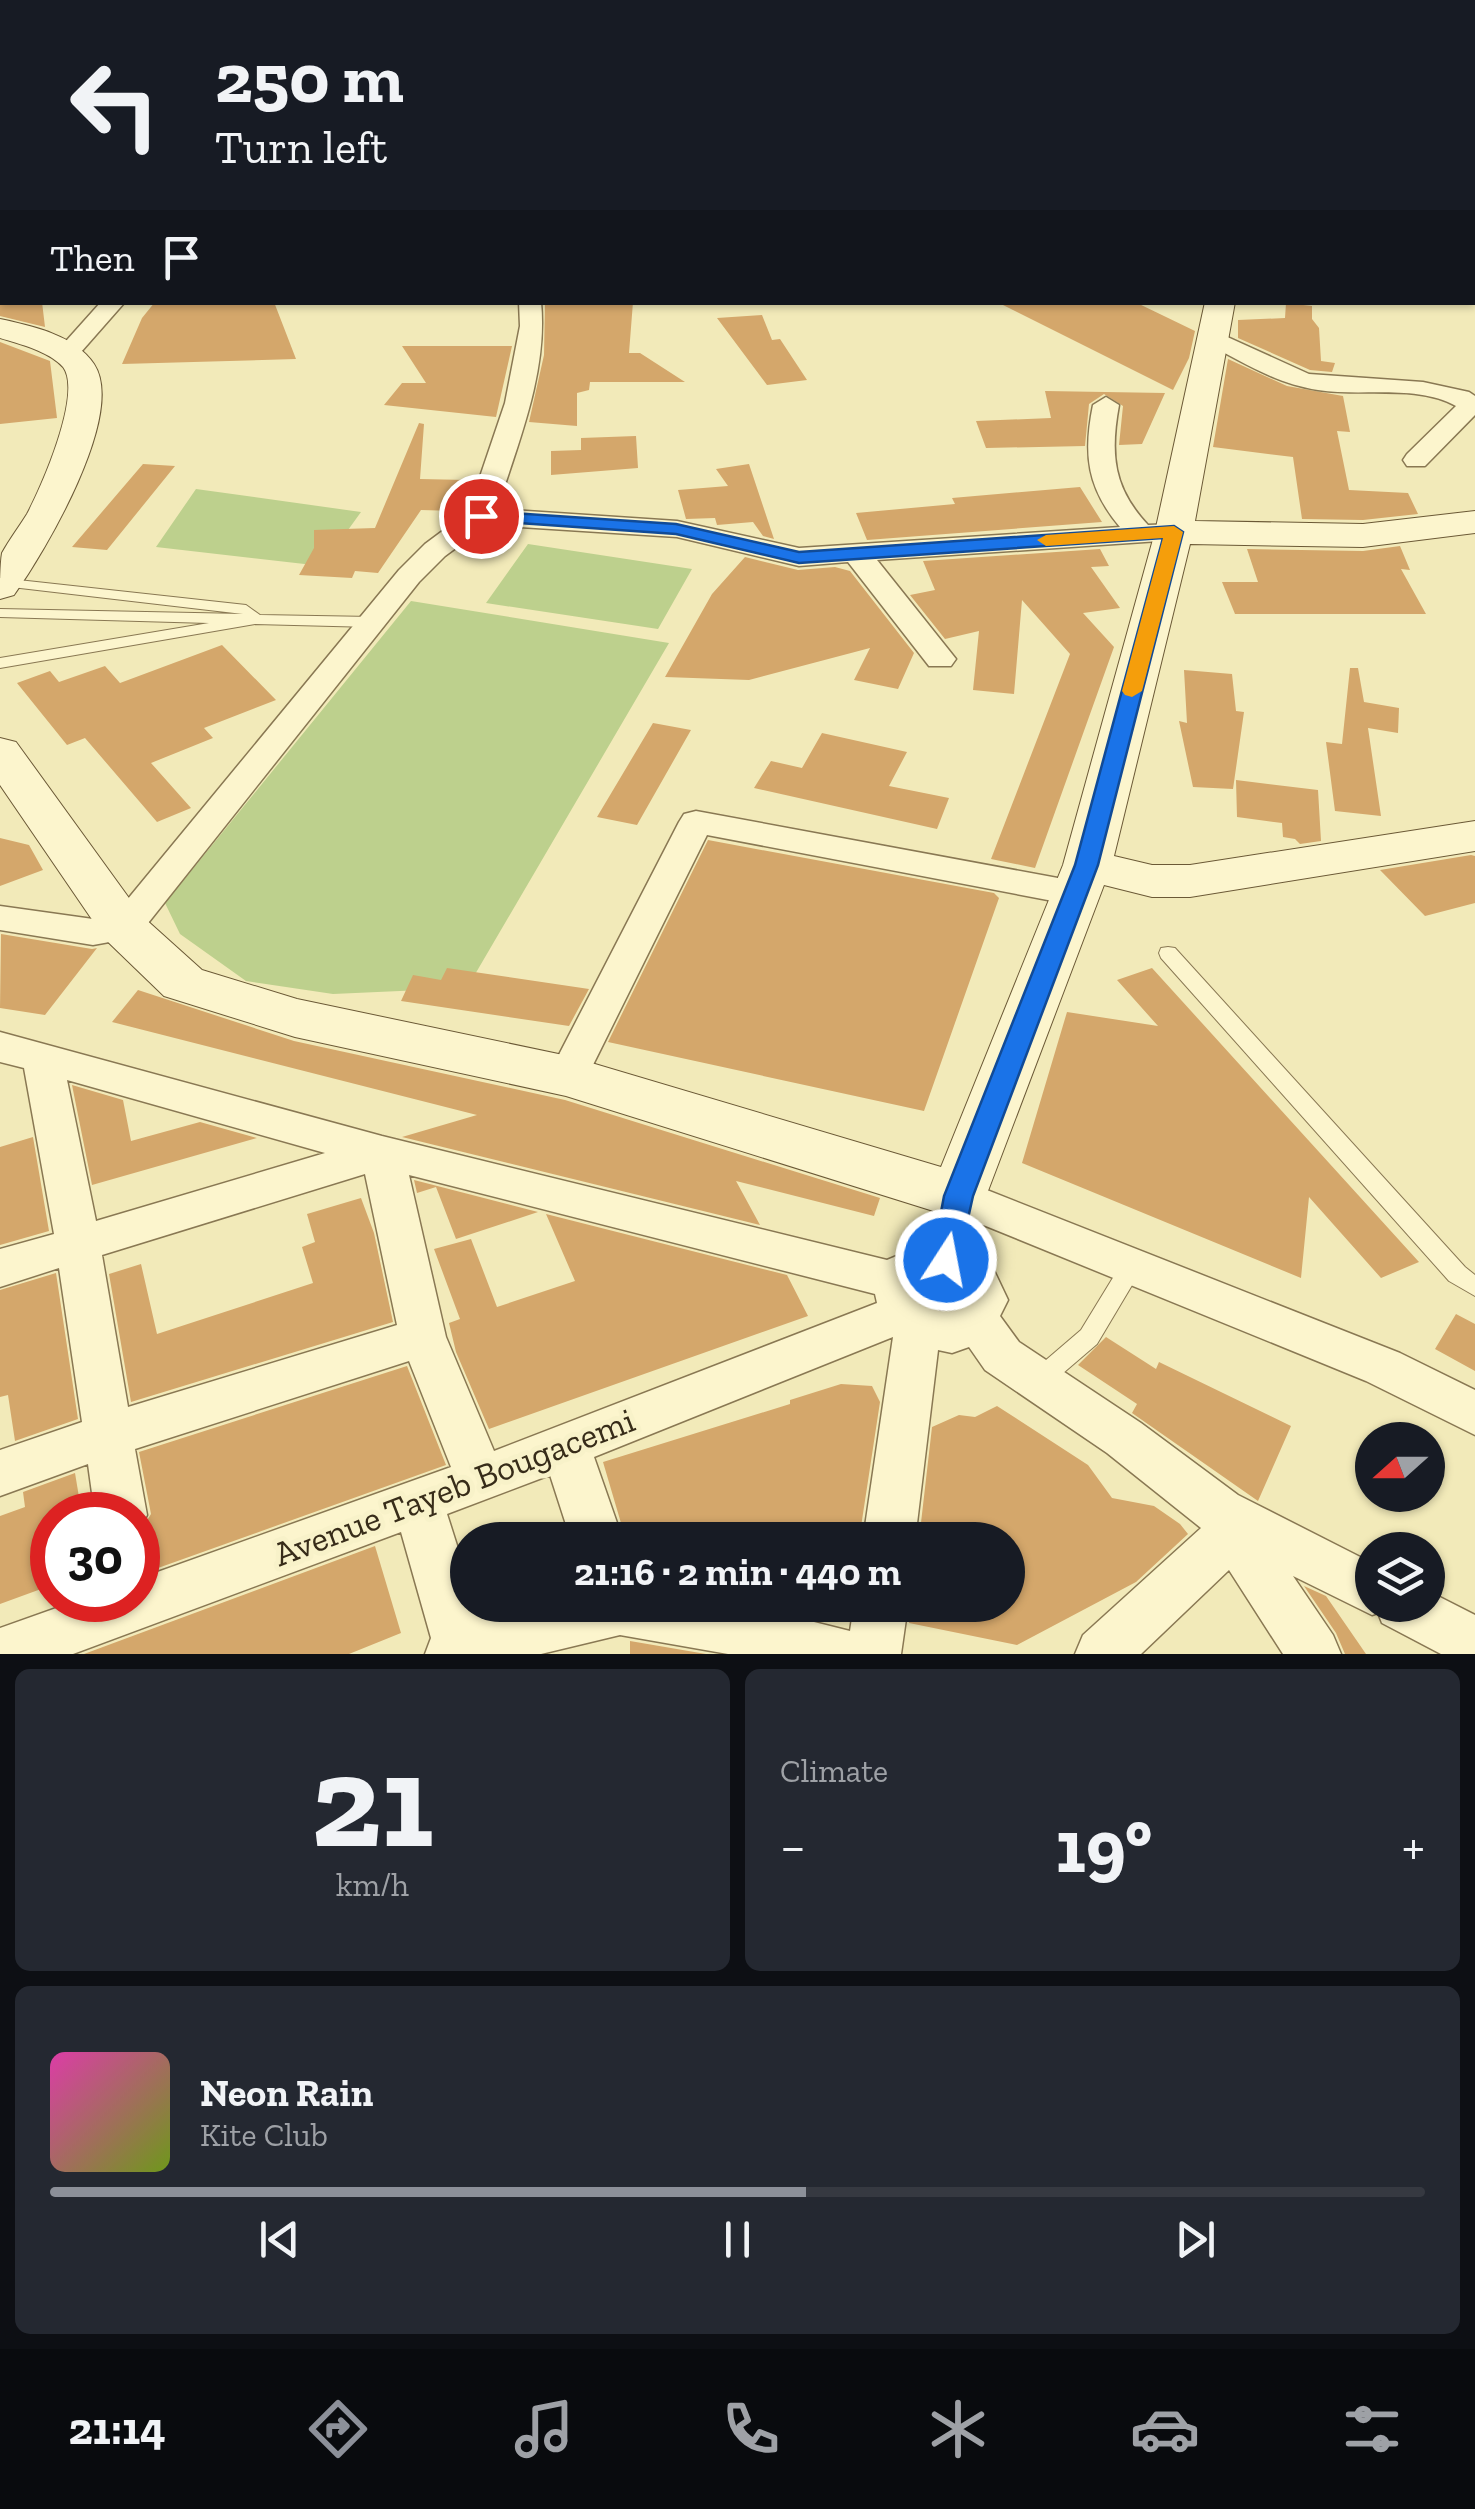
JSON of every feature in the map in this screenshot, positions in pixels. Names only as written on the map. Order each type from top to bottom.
[{"type":"main road","points":[[0,752],[124,928],[183,983],[295,1018],[568,1076],[958,1196],[1080,879],[1157,533],[1216,320]]},
{"type":"main road","points":[[0,328],[66,355],[82,371],[85,380],[76,434],[52,502],[1,594]]},
{"type":"main road","points":[[1157,533],[1396,534],[1475,522]]},
{"type":"main road","points":[[1080,879],[1190,881],[1475,836]]},
{"type":"street","points":[[66,355],[111,305]]},
{"type":"street","points":[[0,918],[93,932],[124,928],[372,622],[435,550],[481,516],[518,403],[532,326],[530,305]]},
{"type":"street","points":[[1216,320],[1291,377],[1464,397],[1472,404],[1468,410],[1436,436],[1416,460]]},
{"type":"street","points":[[1106,405],[1097,448],[1102,483],[1120,513],[1157,533]]},
{"type":"street","points":[[481,516],[676,529],[799,558],[1157,533]]},
{"type":"street","points":[[856,552],[940,659]]},
{"type":"street","points":[[568,1076],[696,822],[1080,879]]},
{"type":"street","points":[[21,1052],[382,1152],[906,1306],[952,1331],[976,1319],[985,1300],[978,1278],[959,1263],[946,1260],[912,1265],[906,1306],[890,1522]]},
{"type":"street","points":[[21,1052],[78,1245],[117,1492]]},
{"type":"street","points":[[0,1268],[382,1152]]},
{"type":"street","points":[[382,1152],[422,1337],[482,1479]]},
{"type":"street","points":[[946,1260],[958,1196],[1383,1366],[1475,1414]]},
{"type":"street","name":"Avenue Tayeb Bougacemi","points":[[160,1594],[482,1479],[906,1306]]},
{"type":"street","points":[[976,1319],[1002,1356],[1040,1380],[1226,1522],[1355,1582]]},
{"type":"street","points":[[0,1473],[422,1337]]},
{"type":"street","points":[[565,1446],[591,1522]]},
{"type":"street","points":[[418,1503],[457,1650],[563,1622]]},
{"type":"street","points":[[1102,1654],[1226,1522]]},
{"type":"street","points":[[1226,1522],[1314,1654]]},
{"type":"street","name":"Avenue Tayeb Bougacemi","points":[[2,1654],[86,1622]]},
{"type":"street","points":[[680,1622],[773,1645],[842,1654]]},
{"type":"street","points":[[874,1654],[879,1622]]},
{"type":"street","points":[[1434,1622],[1475,1643]]},
{"type":"lane","points":[[1,594],[246,609],[256,619]]},
{"type":"lane","points":[[1,594],[256,619],[372,622]]},
{"type":"lane","points":[[0,664],[256,619]]},
{"type":"lane","points":[[1168,953],[1457,1274],[1475,1286]]},
{"type":"lane","points":[[1040,1380],[1089,1337],[1133,1264]]},
{"type":"green space","points":[[196,489],[361,512],[322,566],[156,547]]},
{"type":"green space","points":[[528,544],[692,569],[658,629],[486,603]]},
{"type":"green space","points":[[411,601],[669,643],[467,988],[333,994],[246,981],[180,934],[165,903]]},
{"type":"building","points":[[0,305],[42,305],[45,327],[0,316]]},
{"type":"building","points":[[153,305],[275,305],[296,359],[122,364],[142,318]]},
{"type":"building","points":[[545,305],[633,305],[629,353],[640,353],[685,382],[590,382],[589,390],[577,393],[577,426],[529,422],[544,355]]},
{"type":"building","points":[[1003,305],[1141,305],[1195,331],[1189,358],[1173,390]]},
{"type":"building","points":[[1286,305],[1312,306],[1312,319],[1319,328],[1321,361],[1335,363],[1332,372],[1310,370],[1238,338],[1238,320],[1285,318]]},
{"type":"building","points":[[762,315],[772,340],[780,339],[807,380],[767,385],[717,318]]},
{"type":"building","points":[[0,342],[50,361],[57,418],[0,424]]},
{"type":"building","points":[[402,346],[512,346],[496,417],[384,405],[402,383],[426,383]]},
{"type":"building","points":[[1228,359],[1287,386],[1343,396],[1350,432],[1337,431],[1349,490],[1408,493],[1418,514],[1363,520],[1302,519],[1293,457],[1213,447]]},
{"type":"building","points":[[1045,391],[1165,393],[1142,444],[1119,445],[1123,406],[1104,394],[1089,404],[1085,446],[986,448],[976,421],[1051,418]]},
{"type":"building","points":[[419,423],[424,424],[420,479],[467,480],[456,511],[421,510],[378,573],[355,571],[352,578],[299,575],[314,548],[314,530],[375,528]]},
{"type":"building","points":[[636,436],[638,468],[551,475],[551,451],[581,450],[581,438]]},
{"type":"building","points":[[143,464],[175,466],[107,550],[72,547]]},
{"type":"building","points":[[749,464],[774,539],[763,536],[753,522],[717,525],[715,518],[686,519],[678,490],[728,486],[716,469]]},
{"type":"building","points":[[1080,487],[1102,522],[867,540],[856,513],[955,504],[952,498]]},
{"type":"building","points":[[1400,546],[1410,570],[1401,569],[1426,614],[1235,614],[1222,582],[1258,582],[1247,549],[1363,551]]},
{"type":"building","points":[[1100,549],[1109,566],[1091,567],[1120,608],[1083,613],[1114,647],[1035,868],[991,859],[1070,654],[1022,600],[1014,694],[973,690],[979,631],[945,639],[910,595],[935,590],[923,561]]},
{"type":"building","points":[[745,557],[798,570],[835,567],[850,571],[914,653],[898,689],[854,680],[870,648],[749,680],[665,677],[712,594]]},
{"type":"building","points":[[222,645],[276,700],[204,728],[213,738],[151,763],[191,808],[157,822],[85,738],[67,745],[17,683],[50,671],[59,682],[105,666],[120,683]]},
{"type":"building","points":[[1350,668],[1358,668],[1364,702],[1399,708],[1398,733],[1368,728],[1381,816],[1335,811],[1326,742],[1342,744]]},
{"type":"building","points":[[1184,670],[1232,674],[1236,711],[1244,712],[1233,789],[1193,787],[1179,721],[1187,723]]},
{"type":"building","points":[[653,723],[691,730],[637,825],[597,817]]},
{"type":"building","points":[[822,733],[907,752],[889,786],[949,798],[937,829],[754,788],[771,761],[802,768]]},
{"type":"building","points":[[1236,780],[1318,790],[1321,841],[1300,844],[1283,837],[1282,823],[1237,817]]},
{"type":"building","points":[[0,838],[29,845],[43,870],[0,886]]},
{"type":"building","points":[[708,840],[994,893],[999,898],[924,1111],[608,1042]]},
{"type":"building","points":[[1475,856],[1475,903],[1425,916],[1380,870]]},
{"type":"building","points":[[1,934],[97,948],[45,1015],[0,1008]]},
{"type":"building","points":[[447,968],[589,989],[569,1026],[401,1001],[413,975],[441,980]]},
{"type":"building","points":[[1152,968],[1419,1262],[1381,1278],[1309,1197],[1301,1278],[1022,1163],[1067,1012],[1158,1026],[1117,980]]},
{"type":"building","points":[[138,990],[294,1041],[565,1100],[880,1198],[874,1216],[736,1181],[760,1225],[402,1137],[477,1115],[112,1022]]},
{"type":"building","points":[[72,1085],[123,1100],[131,1141],[200,1122],[257,1138],[92,1185]]},
{"type":"building","points":[[33,1137],[49,1231],[0,1245],[0,1147]]},
{"type":"building","points":[[414,1180],[538,1212],[456,1239],[436,1187],[417,1193]]},
{"type":"building","points":[[361,1198],[374,1233],[393,1322],[131,1402],[109,1274],[141,1264],[157,1334],[313,1283],[302,1247],[315,1242],[307,1214]]},
{"type":"building","points":[[546,1214],[787,1275],[808,1316],[489,1429],[456,1352],[449,1323],[460,1319],[434,1249],[471,1239],[497,1307],[575,1281]]},
{"type":"building","points":[[56,1273],[78,1419],[15,1441],[8,1395],[0,1397],[0,1290]]},
{"type":"building","points":[[1456,1314],[1475,1324],[1475,1371],[1435,1349]]},
{"type":"building","points":[[1106,1337],[1156,1369],[1159,1362],[1291,1426],[1258,1501],[1132,1413],[1137,1404],[1078,1365]]},
{"type":"building","points":[[407,1366],[446,1465],[160,1567],[160,1492],[147,1492],[139,1452]]},
{"type":"building","points":[[841,1384],[872,1386],[880,1402],[862,1522],[621,1522],[603,1462],[790,1404],[790,1400]]},
{"type":"building","points":[[997,1406],[1088,1465],[1112,1498],[1154,1506],[1188,1534],[1136,1582],[1017,1645],[909,1623],[1025,1622],[1025,1522],[921,1522],[932,1427],[959,1415],[975,1417]]},
{"type":"building","points":[[75,1473],[78,1492],[30,1492],[30,1593],[0,1604],[0,1516],[25,1507],[23,1492]]},
{"type":"building","points":[[375,1546],[401,1633],[349,1654],[84,1654]]},
{"type":"building","points":[[1304,1586],[1326,1596],[1366,1654],[1345,1654],[1336,1633]]},
{"type":"building","points":[[630,1641],[706,1654],[630,1654]]},
{"type":"slow traffic","points":[[1046,540],[1174,532],[1132,691]]},
{"type":"route","points":[[481,516],[676,529],[799,558],[1174,532],[1087,865],[958,1196],[946,1260]]}]
